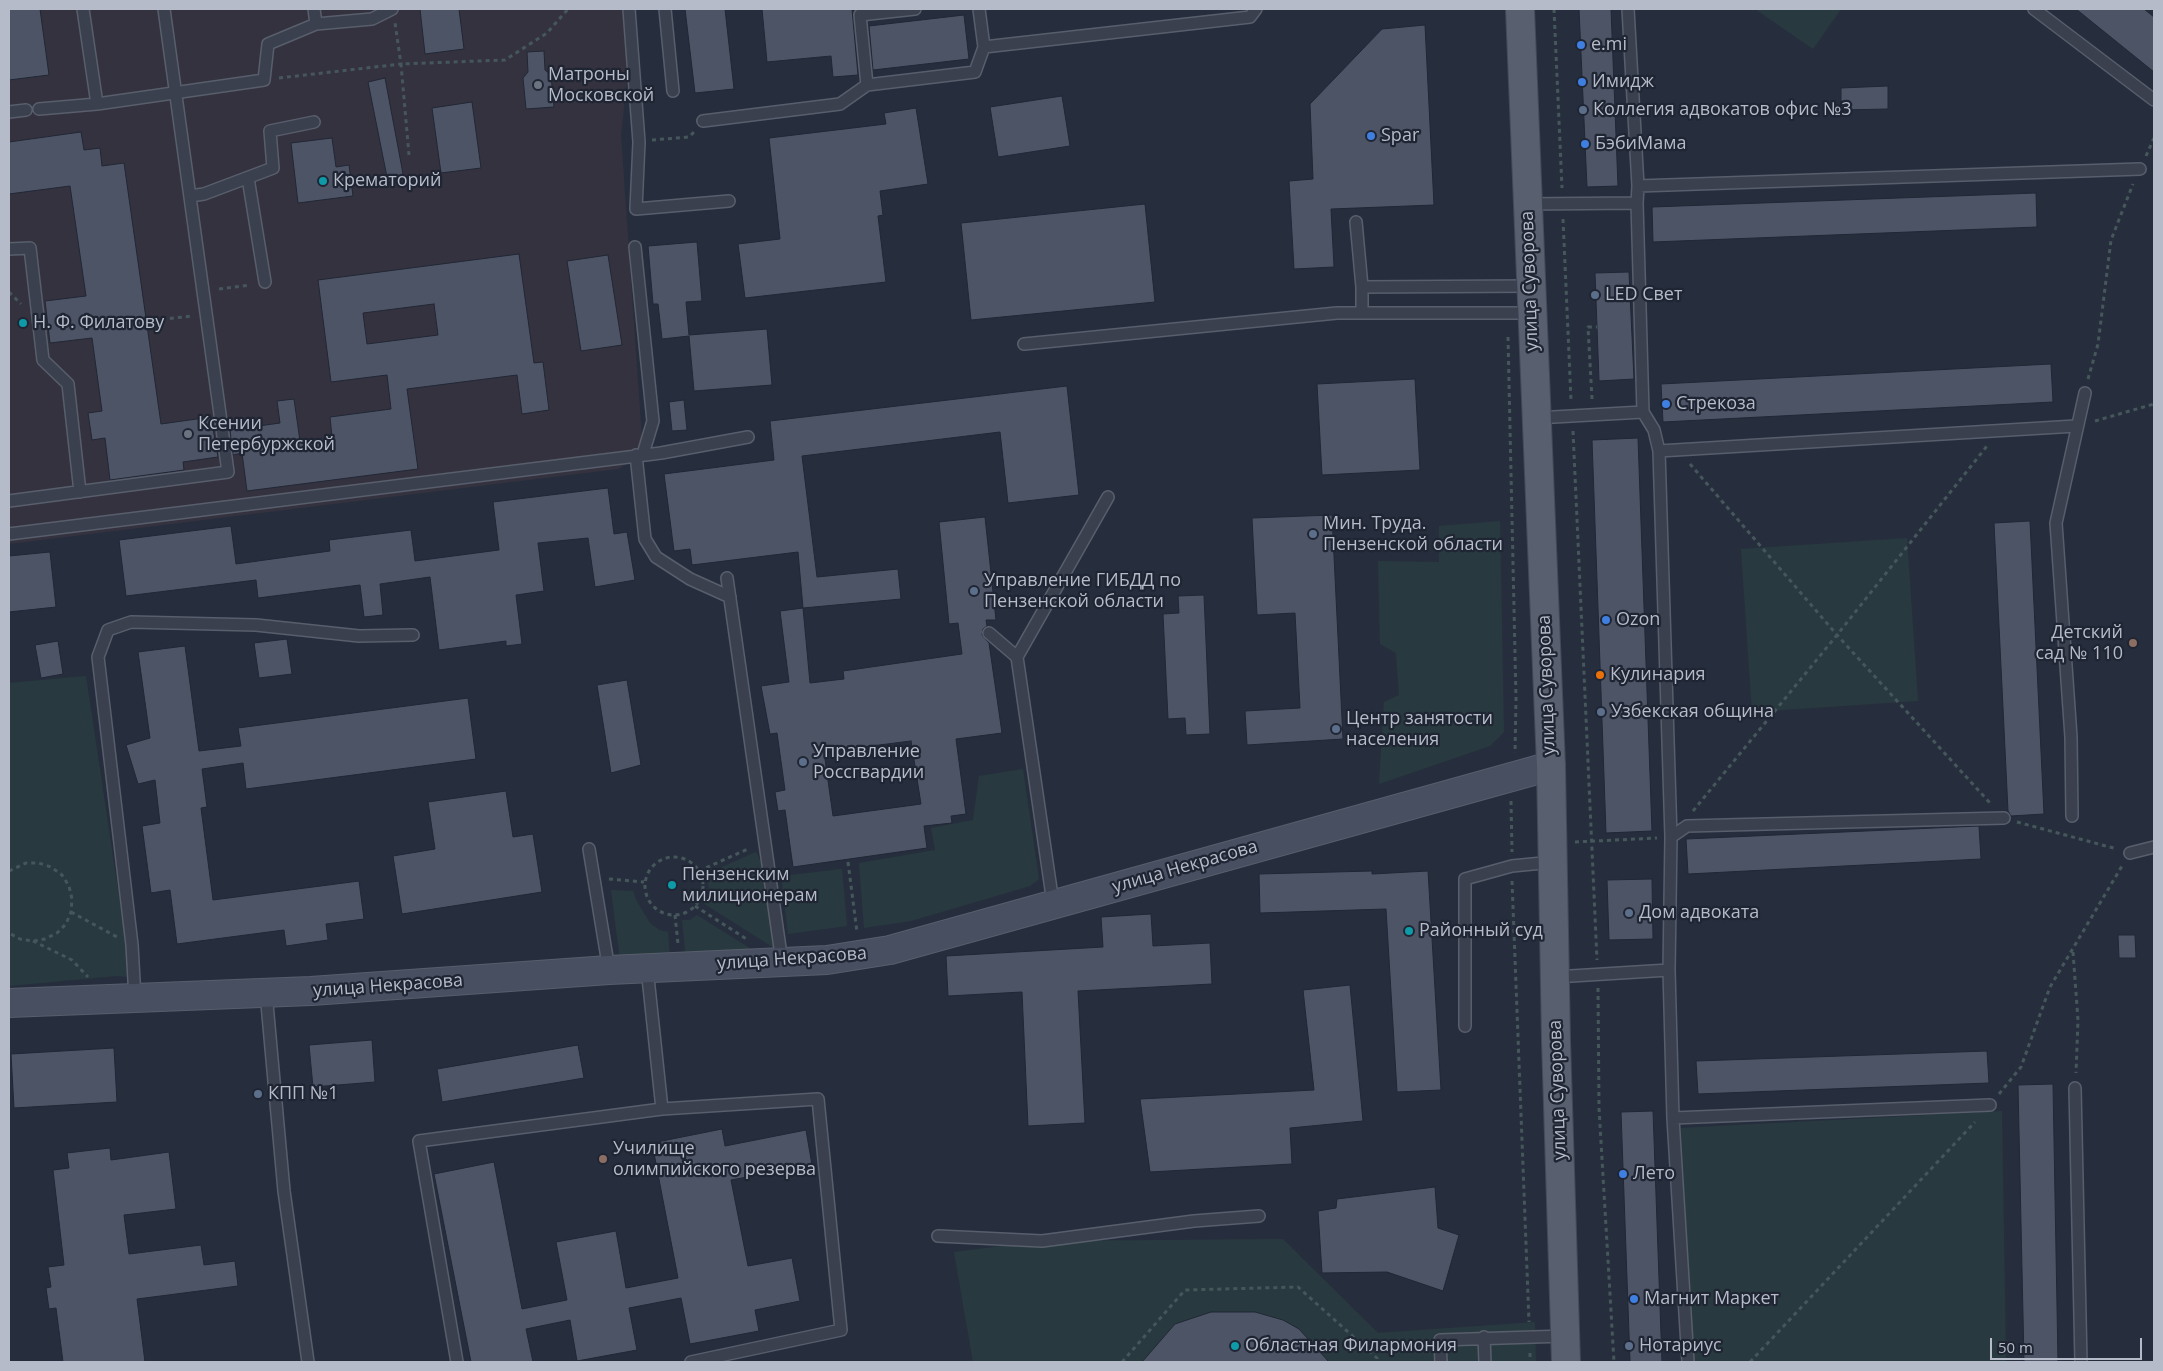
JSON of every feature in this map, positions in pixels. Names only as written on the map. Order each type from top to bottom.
[{"type":"main road","name":"улица Суворова","points":[[1520,9],[1530,286],[1519,313],[1536,418],[1551,766],[1566,1349]]},
{"type":"main road","name":"улица Некрасова","points":[[9,1003],[266,993],[608,970],[827,960],[860,955],[890,950],[1053,903],[1551,766]]},
{"type":"lane","points":[[83,9],[97,104]]},
{"type":"lane","points":[[9,500],[228,472],[164,9]]},
{"type":"lane","points":[[314,9],[316,24]]},
{"type":"lane","points":[[629,9],[639,142],[636,209],[729,202]]},
{"type":"lane","points":[[664,9],[673,90]]},
{"type":"lane","points":[[867,85],[860,15],[915,9]]},
{"type":"lane","points":[[703,120],[840,104],[867,85],[975,72],[984,47],[979,9]]},
{"type":"lane","points":[[984,47],[1250,17],[1256,9]]},
{"type":"lane","points":[[1628,9],[1638,186],[1643,412],[1654,430],[1658,451],[1671,837],[1669,970],[1673,1118],[1688,1362]]},
{"type":"lane","points":[[2034,9],[2154,100]]},
{"type":"lane","points":[[40,109],[176,94],[264,80],[268,44],[316,24],[372,19],[393,13]]},
{"type":"lane","points":[[9,112],[26,110]]},
{"type":"lane","points":[[190,196],[204,194],[272,168],[270,131],[314,122]]},
{"type":"lane","points":[[1638,186],[2140,169]]},
{"type":"lane","points":[[248,178],[265,282]]},
{"type":"lane","points":[[1527,204],[1637,203]]},
{"type":"lane","points":[[1356,222],[1362,287],[1362,313]]},
{"type":"lane","points":[[635,247],[653,420],[640,455],[646,539],[656,558],[690,579],[730,597]]},
{"type":"lane","points":[[9,250],[30,248],[44,360],[68,384],[80,492]]},
{"type":"lane","points":[[1362,287],[1530,286]]},
{"type":"lane","points":[[1024,344],[1362,313],[1519,313]]},
{"type":"lane","points":[[2072,816],[2071,737],[2056,523],[2076,426],[2085,393]]},
{"type":"lane","points":[[1536,418],[1643,412]]},
{"type":"lane","points":[[1658,451],[2076,426]]},
{"type":"lane","points":[[9,534],[640,455],[748,437]]},
{"type":"lane","points":[[1053,903],[1017,657],[1108,497]]},
{"type":"lane","points":[[727,578],[782,962]]},
{"type":"lane","points":[[135,998],[132,945],[98,656],[108,630],[131,622],[256,625],[359,636],[413,635]]},
{"type":"lane","points":[[989,633],[1017,657]]},
{"type":"lane","points":[[1671,837],[1687,826],[2004,818]]},
{"type":"lane","points":[[2130,853],[2154,847]]},
{"type":"lane","points":[[589,849],[608,970]]},
{"type":"lane","points":[[1465,1026],[1465,879],[1512,866],[1552,852]]},
{"type":"lane","points":[[646,968],[662,1109]]},
{"type":"lane","points":[[1555,977],[1669,970]]},
{"type":"lane","points":[[266,993],[284,1191],[308,1362]]},
{"type":"lane","points":[[2075,1088],[2081,1362]]},
{"type":"lane","points":[[457,1362],[419,1141],[662,1109],[818,1099],[841,1330],[691,1362]]},
{"type":"lane","points":[[1673,1118],[1990,1105]]},
{"type":"lane","points":[[938,1236],[1042,1241],[1194,1221],[1259,1216]]},
{"type":"lane","points":[[1440,1362],[1440,1340],[1530,1337],[1566,1349]]},
{"type":"lane","points":[[1484,1338],[1485,1362]]},
{"type":"path","points":[[264,80],[401,64],[505,60],[547,33],[568,9]]},
{"type":"path","points":[[1554,9],[1597,974],[1599,1108],[1614,1362]]},
{"type":"path","points":[[393,13],[401,64],[409,155]]},
{"type":"path","points":[[639,142],[689,136],[703,120]]},
{"type":"path","points":[[2085,393],[2098,344],[2111,240],[2154,138]]},
{"type":"path","points":[[1515,756],[1519,313]]},
{"type":"path","points":[[146,321],[206,314]]},
{"type":"path","points":[[1593,414],[1588,327],[1597,327]]},
{"type":"path","points":[[2076,426],[2154,404]]},
{"type":"path","points":[[1552,852],[1591,841],[1671,837],[1837,635],[2000,430]]},
{"type":"path","points":[[1677,449],[1837,635],[2004,818],[2130,853],[2050,988],[2022,1067],[1990,1105],[1750,1362]]},
{"type":"path","points":[[1511,791],[1530,1362]]},
{"type":"path","points":[[699,871],[765,841]]},
{"type":"path","points":[[668,857],[686,859],[699,871],[703,889],[696,906],[690,911],[675,916],[659,911],[647,899],[644,882],[652,866],[668,857]]},
{"type":"path","points":[[9,871],[26,863],[39,862],[51,867],[62,875],[69,886],[72,899],[71,912],[66,924],[57,933],[45,939],[33,941]]},
{"type":"path","points":[[848,862],[860,955]]},
{"type":"path","points":[[9,865],[14,867]]},
{"type":"path","points":[[594,878],[644,882]]},
{"type":"path","points":[[696,906],[750,941]]},
{"type":"path","points":[[71,912],[132,945]]},
{"type":"path","points":[[9,933],[20,939],[33,941],[72,960],[90,979]]},
{"type":"path","points":[[2072,952],[2078,1020],[2075,1088]]},
{"type":"path","points":[[1122,1362],[1185,1290],[1298,1287],[1377,1358],[1377,1362]]},
{"type":"shaded area","points":[[9,9],[635,9],[621,135],[643,454],[618,469],[9,544]]},
{"type":"shaded area","points":[[1755,9],[1841,9],[1813,49]]},
{"type":"shaded area","points":[[1500,521],[1504,732],[1490,746],[1379,784],[1384,702],[1399,695],[1396,653],[1380,644],[1378,561],[1439,562],[1439,526]]},
{"type":"shaded area","points":[[1907,538],[1918,701],[1752,712],[1741,549]]},
{"type":"shaded area","points":[[86,676],[131,977],[116,976],[9,986],[9,683]]},
{"type":"shaded area","points":[[1023,769],[1039,879],[1030,886],[911,921],[864,928],[859,863],[935,850],[931,828],[973,820],[979,776]]},
{"type":"shaded area","points":[[756,852],[761,862],[774,948],[703,903],[709,890],[706,874]]},
{"type":"shaded area","points":[[842,869],[847,926],[788,934],[781,876]]},
{"type":"shaded area","points":[[611,890],[633,891],[636,900],[650,923],[659,930],[668,932],[670,958],[620,960]]},
{"type":"shaded area","points":[[697,915],[762,956],[686,958],[682,920],[690,920]]},
{"type":"shaded area","points":[[2002,1111],[2006,1362],[1693,1362],[1681,1128]]},
{"type":"shaded area","points":[[1283,1239],[1378,1333],[1535,1322],[1536,1362],[973,1362],[954,1252],[1042,1241]]},
{"type":"building","points":[[9,9],[40,9],[49,75],[9,80]]},
{"type":"building","points":[[420,9],[459,9],[464,49],[425,54]]},
{"type":"building","points":[[685,9],[725,9],[734,89],[695,93]]},
{"type":"building","points":[[762,9],[852,9],[858,75],[833,77],[831,56],[767,62]]},
{"type":"building","points":[[1579,9],[1611,9],[1618,186],[1587,187]]},
{"type":"building","points":[[2076,9],[2144,9],[2154,17],[2154,72]]},
{"type":"building","points":[[964,15],[969,59],[873,70],[869,26]]},
{"type":"building","name":"Spar","points":[[1425,25],[1434,205],[1331,209],[1334,267],[1294,269],[1289,181],[1313,179],[1310,104],[1382,29]]},
{"type":"building","name":"Матроны Московской","points":[[544,51],[545,70],[551,75],[554,107],[526,109],[523,78],[528,72],[527,52]]},
{"type":"building","points":[[385,78],[404,179],[388,182],[368,82]]},
{"type":"building","points":[[1888,86],[1888,109],[1841,110],[1841,88]]},
{"type":"building","points":[[1062,96],[1070,146],[998,157],[990,107]]},
{"type":"building","points":[[472,102],[481,168],[441,173],[432,108]]},
{"type":"building","points":[[916,108],[928,184],[880,191],[883,215],[878,216],[886,282],[745,298],[738,244],[780,239],[769,138],[886,124],[884,113]]},
{"type":"building","points":[[81,132],[84,150],[100,148],[102,166],[124,163],[161,424],[211,417],[218,457],[183,462],[184,470],[110,480],[105,438],[92,440],[88,413],[102,411],[92,338],[50,343],[45,301],[86,296],[70,186],[9,194],[9,142]]},
{"type":"building","name":"Крематорий","points":[[332,138],[336,167],[349,165],[353,196],[298,203],[291,143]]},
{"type":"building","points":[[2036,193],[2037,227],[1653,242],[1652,207]]},
{"type":"building","points":[[1145,204],[1155,302],[971,320],[961,223]]},
{"type":"building","points":[[697,242],[702,301],[686,302],[689,335],[767,329],[772,385],[694,391],[689,336],[662,339],[658,304],[653,304],[648,246]]},
{"type":"building","points":[[519,254],[534,363],[543,362],[549,410],[522,414],[517,375],[407,389],[418,469],[247,491],[242,453],[233,455],[230,430],[280,423],[277,401],[294,399],[300,441],[332,437],[330,417],[391,409],[387,375],[331,382],[318,280]],"holes":[[[434,304],[438,335],[367,344],[363,313]]]},
{"type":"building","points":[[608,255],[622,345],[581,351],[567,261]]},
{"type":"building","points":[[1629,272],[1634,379],[1599,381],[1595,273]]},
{"type":"building","points":[[2051,364],[2053,402],[1663,422],[1661,384]]},
{"type":"building","points":[[1415,379],[1420,470],[1322,475],[1317,384]]},
{"type":"building","points":[[1067,386],[1079,495],[1008,503],[1000,432],[802,456],[817,577],[898,569],[901,599],[803,608],[798,552],[692,565],[690,549],[674,551],[664,474],[774,460],[770,421]]},
{"type":"building","points":[[684,400],[687,430],[672,431],[669,402]]},
{"type":"building","points":[[1638,438],[1652,831],[1606,833],[1592,440]]},
{"type":"building","points":[[608,488],[614,534],[627,532],[635,580],[595,587],[588,538],[538,543],[544,591],[516,595],[522,644],[506,646],[506,641],[439,650],[430,577],[380,584],[383,615],[364,617],[360,585],[258,598],[256,580],[126,596],[119,540],[231,526],[236,564],[330,551],[329,540],[411,530],[415,561],[499,550],[493,502]]},
{"type":"building","points":[[1332,515],[1343,739],[1247,745],[1245,711],[1300,708],[1295,613],[1257,615],[1252,518]]},
{"type":"building","points":[[985,517],[996,620],[986,620],[987,626],[983,629],[982,635],[989,643],[1002,733],[956,739],[966,814],[951,816],[952,823],[924,826],[927,848],[793,867],[785,810],[778,811],[775,792],[785,790],[777,733],[770,734],[761,686],[789,682],[780,611],[803,608],[810,683],[844,679],[843,671],[962,654],[958,623],[949,624],[939,522]],"holes":[[[911,741],[921,804],[833,816],[824,752]]]},
{"type":"building","points":[[2030,521],[2044,814],[2011,816],[2008,811],[1994,523]]},
{"type":"building","points":[[50,552],[56,607],[9,612],[9,556]]},
{"type":"building","points":[[1204,595],[1210,734],[1186,735],[1185,718],[1168,719],[1163,614],[1179,613],[1178,596]]},
{"type":"building","points":[[287,639],[292,674],[259,678],[254,643]]},
{"type":"building","points":[[58,641],[63,674],[41,678],[35,645]]},
{"type":"building","points":[[185,646],[199,751],[241,746],[238,728],[468,698],[476,759],[246,789],[243,763],[202,769],[207,807],[201,808],[213,900],[359,881],[364,919],[326,924],[328,940],[286,946],[284,930],[177,944],[170,890],[151,893],[142,826],[160,823],[155,780],[138,784],[126,745],[150,738],[138,652]]},
{"type":"building","points":[[627,680],[641,765],[611,773],[597,685]]},
{"type":"building","points":[[506,791],[513,837],[533,834],[542,892],[402,914],[393,856],[435,849],[428,802]]},
{"type":"building","points":[[1979,826],[1981,859],[1688,874],[1686,839]]},
{"type":"building","name":"Районный суд","points":[[1372,871],[1372,874],[1428,871],[1441,1090],[1397,1092],[1386,909],[1260,913],[1259,874]]},
{"type":"building","points":[[1652,879],[1653,939],[1609,940],[1607,880]]},
{"type":"building","points":[[1151,914],[1153,946],[1210,943],[1212,984],[1078,991],[1085,1123],[1028,1126],[1022,992],[948,996],[946,956],[1103,947],[1101,917]]},
{"type":"building","points":[[2118,935],[2135,935],[2136,958],[2119,958]]},
{"type":"building","points":[[1350,985],[1363,1121],[1290,1128],[1292,1164],[1150,1172],[1140,1099],[1314,1090],[1303,990]]},
{"type":"building","points":[[372,1040],[375,1082],[313,1087],[309,1045]]},
{"type":"building","points":[[578,1045],[584,1078],[442,1102],[437,1069]]},
{"type":"building","points":[[114,1048],[117,1102],[14,1108],[11,1054]]},
{"type":"building","points":[[1987,1051],[1989,1083],[1698,1094],[1696,1061]]},
{"type":"building","points":[[2053,1084],[2058,1362],[2024,1362],[2018,1085]]},
{"type":"building","points":[[1653,1111],[1662,1362],[1630,1362],[1621,1112]]},
{"type":"building","points":[[722,1129],[725,1146],[806,1130],[812,1165],[731,1180],[748,1266],[792,1258],[800,1301],[755,1310],[759,1331],[690,1344],[681,1298],[629,1308],[637,1350],[577,1361],[570,1320],[526,1329],[533,1362],[471,1362],[434,1174],[494,1162],[522,1309],[567,1300],[556,1242],[616,1231],[626,1288],[678,1278],[652,1143]]},
{"type":"building","points":[[110,1148],[111,1160],[169,1152],[176,1209],[124,1215],[129,1254],[201,1245],[204,1265],[235,1261],[238,1286],[137,1299],[145,1362],[63,1362],[56,1308],[49,1309],[46,1288],[51,1287],[48,1267],[64,1265],[53,1170],[69,1168],[67,1153]]},
{"type":"building","points":[[1435,1187],[1438,1228],[1459,1235],[1443,1291],[1387,1272],[1322,1273],[1318,1211],[1336,1208],[1337,1199]]},
{"type":"building","name":"Областная Филармония","points":[[1211,1312],[1255,1312],[1283,1320],[1299,1329],[1329,1362],[1142,1362],[1175,1324]]},
{"type":"place","name":"e.mi","points":[[1581,45]]},
{"type":"place","name":"Имидж","points":[[1582,82]]},
{"type":"place","name":"Матроны Московской","points":[[538,85]]},
{"type":"place","name":"Коллегия адвокатов офис №3","points":[[1583,110]]},
{"type":"place","name":"Spar","points":[[1371,136]]},
{"type":"place","name":"БэбиМама","points":[[1585,144]]},
{"type":"place","name":"Крематорий","points":[[323,181]]},
{"type":"place","name":"LED Свет","points":[[1595,295]]},
{"type":"place","name":"Н. Ф. Филатову","points":[[23,323]]},
{"type":"place","name":"Стрекоза","points":[[1666,404]]},
{"type":"place","name":"Ксении Петербуржской","points":[[188,434]]},
{"type":"place","name":"Мин. Труда. Пензенской области","points":[[1313,534]]},
{"type":"place","name":"Управление ГИБДД по Пензенской области","points":[[974,591]]},
{"type":"place","name":"Ozon","points":[[1606,620]]},
{"type":"place","name":"Детский сад № 110","points":[[2133,643]]},
{"type":"place","name":"Кулинария","points":[[1600,675]]},
{"type":"place","name":"Узбекская община","points":[[1601,712]]},
{"type":"place","name":"Центр занятости населения","points":[[1336,729]]},
{"type":"place","name":"Управление Россгвардии","points":[[803,762]]},
{"type":"place","name":"Пензенским милиционерам","points":[[672,885]]},
{"type":"place","name":"Дом адвоката","points":[[1629,913]]},
{"type":"place","name":"Районный суд","points":[[1409,931]]},
{"type":"place","name":"КПП №1","points":[[258,1094]]},
{"type":"place","name":"Училище олимпийского резерва","points":[[603,1159]]},
{"type":"place","name":"Лето","points":[[1623,1174]]},
{"type":"place","name":"Магнит Маркет","points":[[1634,1299]]},
{"type":"place","name":"Областная Филармония","points":[[1235,1346]]},
{"type":"place","name":"Нотариус","points":[[1629,1346]]}]
